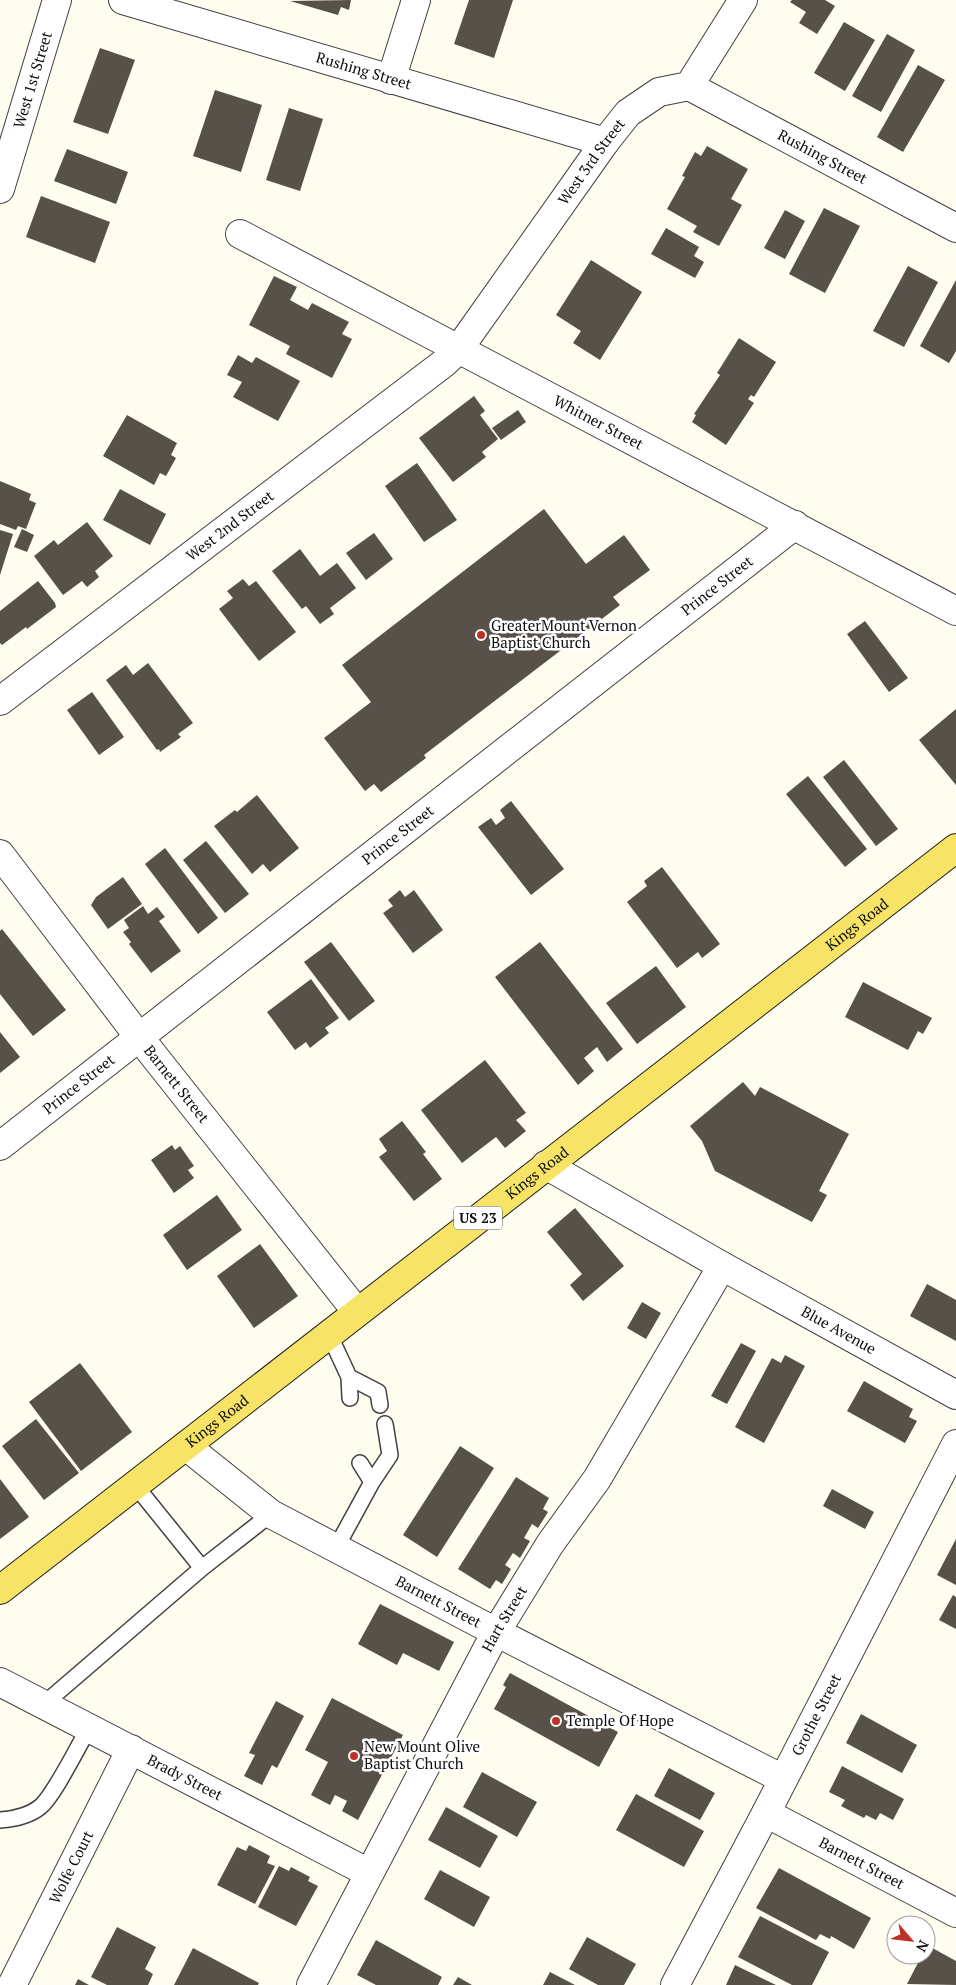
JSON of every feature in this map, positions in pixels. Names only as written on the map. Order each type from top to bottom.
[{"type":"main road","name":"Kings Road","points":[[0,1590],[956,848]]},
{"type":"street","name":"West 1st Street","points":[[0,189],[57,0]]},
{"type":"street","name":"Rushing Street","points":[[123,0],[605,142]]},
{"type":"street","points":[[391,80],[416,0]]},
{"type":"street","points":[[689,86],[743,0]]},
{"type":"street","name":"Rushing Street","points":[[689,86],[956,228]]},
{"type":"street","name":"West 3rd Street","points":[[458,350],[605,142],[628,113],[659,92],[689,86]]},
{"type":"street","name":"Whitner Street","points":[[240,234],[956,611]]},
{"type":"street","name":"West 2nd Street","points":[[0,701],[458,350]]},
{"type":"street","name":"Prince Street","points":[[0,1146],[795,525]]},
{"type":"street","name":"Barnett Street","points":[[0,854],[139,1037],[357,1312]]},
{"type":"street","name":"Blue Avenue","points":[[546,1165],[722,1266],[956,1395]]},
{"type":"street","name":"Hart Street","points":[[311,1985],[496,1632],[550,1544],[598,1479],[722,1266]]},
{"type":"street","name":"Grothe Street","points":[[675,1985],[956,1444]]},
{"type":"street","name":"Barnett Street","points":[[186,1446],[271,1514],[783,1779]]},
{"type":"street","name":"Brady Street","points":[[0,1682],[369,1873]]},
{"type":"street","name":"Wolfe Court","points":[[12,1985],[131,1749]]},
{"type":"street","name":"Barnett Street","points":[[766,1813],[956,1914]]},
{"type":"lane","points":[[329,1334],[349,1377],[350,1398]]},
{"type":"lane","points":[[349,1377],[378,1392],[380,1405]]},
{"type":"lane","points":[[336,1548],[372,1482],[390,1455],[385,1424]]},
{"type":"lane","points":[[360,1462],[372,1482]]},
{"type":"lane","points":[[135,1485],[202,1568]]},
{"type":"lane","points":[[44,1704],[202,1568],[271,1514]]},
{"type":"lane","points":[[0,1820],[15,1819],[41,1807],[53,1790],[88,1728]]},
{"type":"building","points":[[351,0],[349,10],[341,7],[338,15],[290,1]]},
{"type":"building","points":[[469,0],[513,0],[494,58],[454,44]]},
{"type":"building","points":[[792,0],[825,0],[835,6],[817,34],[799,23],[806,12],[790,2]]},
{"type":"building","points":[[844,22],[875,40],[845,91],[814,73]]},
{"type":"building","points":[[887,34],[915,50],[881,112],[852,96]]},
{"type":"building","points":[[100,48],[135,60],[108,134],[73,122]]},
{"type":"building","points":[[918,65],[945,80],[903,152],[877,137]]},
{"type":"building","points":[[215,90],[262,105],[241,172],[193,156]]},
{"type":"building","points":[[289,108],[323,119],[300,191],[266,180]]},
{"type":"building","points":[[707,146],[748,169],[731,199],[742,205],[719,246],[693,232],[697,226],[667,209],[685,177],[682,176],[695,152],[701,156]]},
{"type":"building","points":[[67,149],[128,172],[116,204],[54,181]]},
{"type":"building","points":[[41,196],[110,222],[95,263],[26,237]]},
{"type":"building","points":[[824,208],[860,226],[825,293],[789,274]]},
{"type":"building","points":[[785,210],[805,221],[785,259],[764,248]]},
{"type":"building","points":[[666,228],[699,247],[694,256],[704,262],[695,278],[651,254]]},
{"type":"building","points":[[591,260],[642,292],[600,360],[573,343],[581,331],[556,315]]},
{"type":"building","points":[[908,266],[938,282],[904,347],[873,331]]},
{"type":"building","points":[[274,276],[297,287],[290,300],[308,310],[312,303],[349,322],[342,334],[352,339],[332,378],[286,354],[290,346],[249,325]]},
{"type":"building","points":[[956,280],[956,351],[949,363],[920,346]]},
{"type":"building","points":[[739,338],[776,362],[754,397],[751,395],[748,399],[754,403],[726,445],[692,422],[696,415],[694,414],[720,375],[717,373]]},
{"type":"building","points":[[238,355],[252,363],[256,357],[300,381],[278,421],[233,397],[242,382],[227,375]]},
{"type":"building","points":[[474,396],[485,411],[480,415],[498,439],[482,452],[486,457],[453,482],[419,438]]},
{"type":"building","points":[[518,410],[526,422],[501,440],[492,428]]},
{"type":"building","points":[[127,415],[177,443],[171,455],[176,458],[166,476],[160,473],[154,485],[103,456]]},
{"type":"building","points":[[417,463],[457,520],[424,542],[385,486]]},
{"type":"building","points":[[0,481],[31,494],[29,500],[36,503],[26,529],[18,526],[16,530],[0,524]]},
{"type":"building","points":[[120,489],[166,514],[150,545],[103,520]]},
{"type":"building","name":"GreaterMount Vernon Baptist Church","points":[[544,509],[586,564],[624,535],[650,570],[613,597],[620,605],[424,755],[426,758],[381,792],[374,784],[365,791],[324,738],[371,702],[342,665]]},
{"type":"building","points":[[87,522],[113,556],[95,571],[99,577],[87,587],[82,581],[63,595],[34,556],[54,540],[58,545]]},
{"type":"building","points":[[22,529],[34,535],[27,552],[14,547]]},
{"type":"building","points":[[0,530],[13,534],[0,575]]},
{"type":"building","points":[[374,533],[393,559],[366,580],[346,553]]},
{"type":"building","points":[[300,549],[320,576],[337,563],[356,588],[330,608],[334,614],[320,624],[306,606],[302,609],[272,571]]},
{"type":"building","points":[[243,579],[249,586],[256,581],[296,632],[259,661],[219,609],[233,598],[227,591]]},
{"type":"building","points":[[38,581],[56,607],[2,645],[0,643],[0,611]]},
{"type":"building","points":[[865,621],[908,678],[889,692],[847,634]]},
{"type":"building","points":[[148,663],[193,723],[178,734],[181,737],[160,752],[106,680],[126,665],[133,675]]},
{"type":"building","points":[[92,692],[124,737],[99,755],[67,710]]},
{"type":"building","points":[[956,709],[956,785],[919,740]]},
{"type":"building","points":[[844,760],[898,829],[876,846],[823,777]]},
{"type":"building","points":[[808,776],[867,849],[845,867],[786,794]]},
{"type":"building","points":[[257,795],[299,848],[270,872],[263,864],[252,874],[214,826],[235,810],[237,812]]},
{"type":"building","points":[[511,801],[564,869],[531,895],[478,827],[491,818],[496,825],[505,818],[500,810]]},
{"type":"building","points":[[206,841],[249,894],[225,913],[183,860]]},
{"type":"building","points":[[165,848],[218,918],[198,934],[145,864]]},
{"type":"building","points":[[662,867],[720,944],[702,958],[698,952],[677,968],[627,902],[647,886],[644,881]]},
{"type":"building","points":[[123,877],[142,904],[108,929],[91,905],[96,897]]},
{"type":"building","points":[[400,890],[405,897],[414,890],[443,930],[413,953],[383,913],[393,906],[388,900]]},
{"type":"building","points":[[143,906],[148,914],[157,907],[165,917],[159,921],[181,951],[151,973],[129,944],[131,942],[123,932],[129,928],[124,920]]},
{"type":"building","points":[[2,929],[66,1010],[33,1036],[0,994],[0,931]]},
{"type":"building","points":[[331,942],[375,1001],[349,1021],[304,962]]},
{"type":"building","points":[[540,942],[623,1049],[607,1062],[597,1047],[584,1058],[594,1071],[578,1085],[495,977]]},
{"type":"building","points":[[656,966],[686,1007],[637,1044],[606,1003]]},
{"type":"building","points":[[311,979],[339,1018],[325,1028],[329,1033],[310,1048],[306,1042],[295,1050],[267,1012]]},
{"type":"building","points":[[863,982],[932,1018],[923,1034],[918,1031],[908,1050],[845,1017]]},
{"type":"building","points":[[0,1032],[20,1057],[0,1073]]},
{"type":"building","points":[[485,1060],[526,1113],[516,1120],[526,1131],[505,1148],[496,1137],[462,1163],[421,1110]]},
{"type":"building","points":[[743,1082],[755,1096],[760,1087],[849,1134],[819,1191],[827,1195],[812,1222],[715,1171],[702,1141],[690,1126]]},
{"type":"building","points":[[402,1121],[426,1152],[423,1154],[442,1179],[414,1201],[379,1157],[387,1151],[379,1139]]},
{"type":"building","points":[[172,1145],[175,1150],[180,1146],[194,1166],[188,1170],[194,1178],[174,1193],[151,1160]]},
{"type":"building","points":[[217,1195],[242,1230],[187,1270],[163,1235]]},
{"type":"building","points":[[575,1208],[624,1266],[583,1301],[570,1285],[582,1274],[547,1232]]},
{"type":"building","points":[[260,1244],[298,1296],[254,1328],[217,1276]]},
{"type":"building","points":[[927,1284],[956,1300],[956,1341],[910,1316]]},
{"type":"building","points":[[642,1302],[661,1313],[646,1339],[627,1328]]},
{"type":"building","points":[[741,1343],[756,1351],[727,1404],[711,1396]]},
{"type":"building","points":[[785,1355],[805,1366],[764,1443],[735,1427],[772,1358],[781,1363]]},
{"type":"building","points":[[80,1363],[132,1432],[81,1471],[29,1402]]},
{"type":"building","points":[[864,1381],[913,1409],[909,1417],[917,1421],[905,1443],[847,1411]]},
{"type":"building","points":[[36,1419],[79,1473],[44,1500],[2,1446]]},
{"type":"building","points":[[460,1446],[494,1468],[437,1557],[403,1535]]},
{"type":"building","points":[[516,1477],[549,1498],[543,1509],[548,1512],[538,1528],[532,1524],[524,1538],[530,1541],[520,1558],[513,1553],[505,1565],[511,1569],[502,1584],[496,1580],[490,1589],[458,1569]]},
{"type":"building","points":[[0,1479],[29,1517],[0,1539]]},
{"type":"building","points":[[832,1489],[874,1512],[865,1529],[823,1506]]},
{"type":"building","points":[[956,1539],[956,1585],[937,1575]]},
{"type":"building","points":[[953,1595],[956,1597],[956,1629],[939,1620]]},
{"type":"building","points":[[380,1604],[454,1642],[439,1671],[403,1653],[397,1665],[358,1644]]},
{"type":"building","name":"Temple Of Hope","points":[[510,1673],[618,1732],[599,1767],[494,1709],[506,1687],[503,1685]]},
{"type":"building","name":"New Mount Olive Baptist Church","points":[[332,1698],[403,1735],[358,1820],[342,1811],[347,1801],[335,1795],[330,1805],[311,1795],[328,1762],[305,1750]]},
{"type":"building","points":[[276,1701],[304,1716],[277,1768],[272,1765],[262,1785],[244,1776],[255,1755],[249,1753]]},
{"type":"building","points":[[861,1714],[917,1745],[902,1773],[846,1743]]},
{"type":"building","points":[[842,1766],[904,1799],[893,1820],[880,1813],[876,1820],[866,1815],[864,1818],[841,1806],[845,1800],[829,1792]]},
{"type":"building","points":[[669,1768],[715,1793],[700,1820],[654,1796]]},
{"type":"building","points":[[482,1772],[537,1802],[517,1837],[463,1807]]},
{"type":"building","points":[[636,1794],[704,1831],[684,1867],[616,1830]]},
{"type":"building","points":[[446,1807],[498,1836],[480,1868],[428,1840]]},
{"type":"building","points":[[249,1845],[270,1856],[267,1863],[275,1866],[255,1904],[217,1885],[237,1847],[246,1851]]},
{"type":"building","points":[[279,1866],[289,1871],[291,1867],[310,1877],[308,1881],[318,1886],[296,1926],[258,1907]]},
{"type":"building","points":[[779,1868],[871,1918],[854,1949],[831,1936],[830,1939],[820,1934],[816,1940],[756,1908]]},
{"type":"building","points":[[440,1870],[490,1897],[474,1927],[424,1899]]},
{"type":"building","points":[[760,1916],[829,1952],[812,1985],[792,1985],[738,1957]]},
{"type":"building","points":[[117,1927],[156,1947],[145,1969],[153,1974],[148,1985],[107,1985],[91,1977]]},
{"type":"building","points":[[587,1937],[636,1964],[624,1985],[598,1985],[569,1969]]},
{"type":"building","points":[[376,1940],[442,1977],[438,1985],[376,1985],[357,1975]]},
{"type":"building","points":[[193,1948],[259,1983],[258,1985],[174,1985]]},
{"type":"building","points":[[936,1950],[956,1961],[956,1985],[907,1984],[917,1965],[936,1965]]},
{"type":"building","points":[[735,1965],[776,1985],[726,1985]]},
{"type":"building","points":[[550,1972],[575,1985],[543,1985]]},
{"type":"building","points":[[458,1977],[472,1985],[453,1985]]},
{"type":"building","points":[[78,1979],[89,1985],[75,1985]]},
{"type":"place","name":"GreaterMount Vernon Baptist Church","points":[[481,635]]},
{"type":"place","name":"Temple Of Hope","points":[[556,1721]]},
{"type":"place","name":"New Mount Olive Baptist Church","points":[[354,1756]]}]
